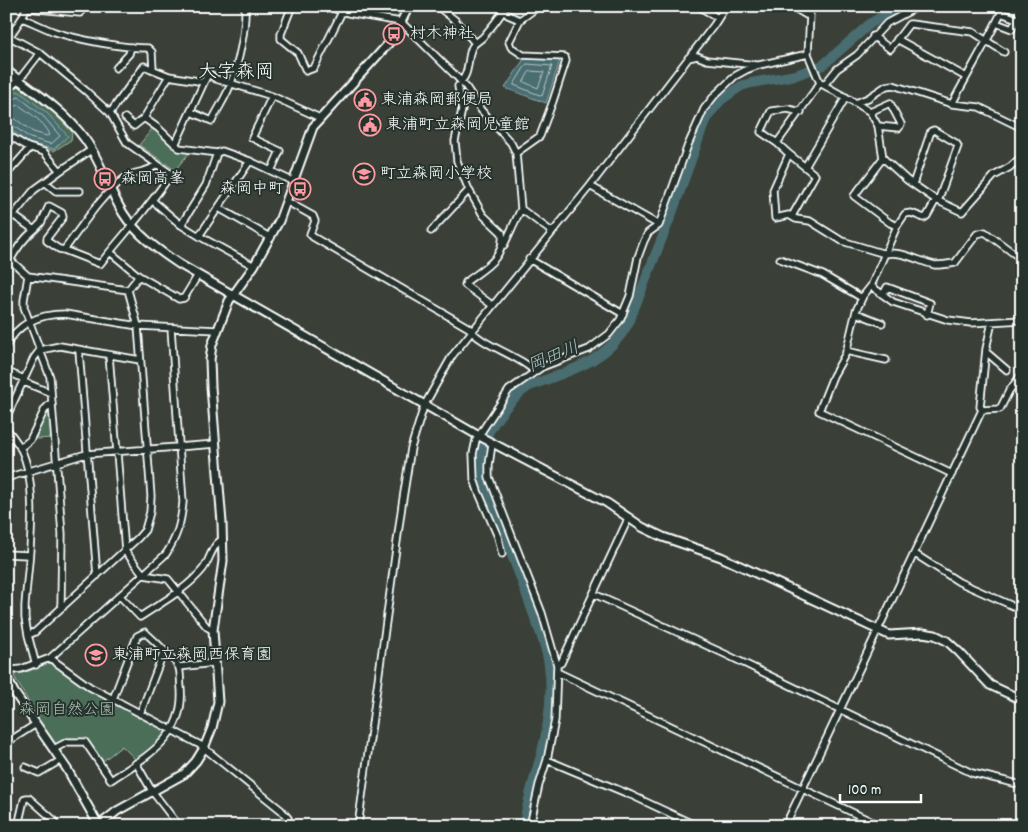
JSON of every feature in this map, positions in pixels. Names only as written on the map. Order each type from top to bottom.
[{"type":"street","points":[[6,271],[8,258],[22,240],[41,223],[50,206],[62,213],[63,217],[47,238],[47,241],[58,249],[100,264],[153,201],[171,174],[127,143],[110,114],[86,91],[40,53],[8,40],[27,7],[80,13],[84,6]]},
{"type":"street","points":[[191,112],[212,121],[231,83],[242,35],[245,15],[244,6]]},
{"type":"street","points":[[292,6],[281,34],[281,39],[298,53],[306,71],[314,68],[342,8]]},
{"type":"street","points":[[326,6],[342,8],[348,13],[401,22],[459,84],[511,144],[516,153],[521,209],[503,247],[495,259],[465,284],[467,288],[492,305]]},
{"type":"street","points":[[6,676],[14,692],[78,785],[99,826],[118,811],[184,774],[196,761],[212,728],[218,702],[213,630],[223,561],[210,360],[212,345],[232,295],[254,266],[271,238],[313,127],[388,44],[409,6]]},
{"type":"street","points":[[437,6],[454,20],[475,43]]},
{"type":"street","points":[[516,153],[540,136],[566,61],[565,56],[536,57],[523,55],[510,47],[509,42],[520,20],[539,6]]},
{"type":"street","points":[[698,6],[718,18]]},
{"type":"street","points":[[358,826],[402,505],[411,448],[424,406],[446,364],[529,259],[590,186],[726,6]]},
{"type":"street","points":[[791,6],[806,15],[810,15],[808,54],[821,82],[870,112],[878,126],[883,158],[907,180],[937,201],[962,212],[994,176],[1010,167],[1022,156]]},
{"type":"street","points":[[778,143],[821,82],[857,55],[872,36],[887,22],[911,8],[919,6]]},
{"type":"street","points":[[503,247],[502,233],[487,220],[469,190],[457,161],[455,148],[462,110],[459,84],[464,78],[469,54],[475,43],[482,38],[501,8],[508,15],[520,20]]},
{"type":"street","points":[[22,18],[55,32],[130,47],[148,48],[152,52],[153,69]]},
{"type":"street","points":[[952,104],[988,41],[996,23]]},
{"type":"street","points":[[872,36],[890,49],[909,24],[973,32],[1004,52]]},
{"type":"street","points":[[897,39],[966,77]]},
{"type":"street","points":[[116,68],[129,54],[130,47]]},
{"type":"street","points":[[6,90],[19,80],[40,53]]},
{"type":"street","points":[[502,554],[498,537],[480,498],[474,479],[474,445],[479,436],[509,390],[550,364],[583,352],[597,344],[615,326],[623,314],[630,296],[638,257],[644,241],[648,233],[659,225],[688,145],[704,109],[715,95],[735,76],[760,65],[808,54]]},
{"type":"street","points":[[688,58],[697,56],[707,60],[760,65]]},
{"type":"street","points":[[110,114],[144,66],[169,76],[204,82]]},
{"type":"street","points":[[6,70],[64,116],[79,132],[91,150],[110,189],[131,225],[161,252],[198,275],[492,444],[608,503],[642,527],[663,537],[721,557],[878,632],[889,635],[923,633],[935,635],[947,641],[990,685],[1022,700]]},
{"type":"street","points":[[175,145],[209,74],[216,79],[272,96],[320,118]]},
{"type":"street","points":[[125,118],[134,126],[144,118],[169,76]]},
{"type":"street","points":[[856,103],[868,98],[886,86],[893,85],[952,104],[979,108],[1022,128]]},
{"type":"street","points":[[271,171],[280,151],[252,138],[272,96]]},
{"type":"street","points":[[805,167],[846,97]]},
{"type":"street","points":[[870,112],[890,103],[901,124],[899,128],[878,126]]},
{"type":"street","points":[[792,216],[815,175],[778,143],[762,132],[771,111],[788,109],[801,112]]},
{"type":"street","points":[[144,118],[158,128],[175,145],[189,150],[217,153],[222,151],[250,161],[292,181]]},
{"type":"street","points":[[913,184],[931,131],[934,130],[956,143],[958,146],[937,201],[927,216],[924,218],[911,212],[905,214],[897,226],[886,254],[862,298],[846,351],[833,376],[819,411],[952,474]]},
{"type":"street","points":[[6,134],[30,148],[44,152],[60,171]]},
{"type":"street","points":[[6,175],[30,148]]},
{"type":"street","points":[[6,216],[12,217],[34,190],[91,150]]},
{"type":"street","points":[[181,225],[206,186],[217,153]]},
{"type":"street","points":[[789,154],[773,190],[775,218],[789,215],[796,219],[810,221],[842,241],[886,254],[910,257],[935,264],[955,263],[977,234],[981,232],[985,232],[1016,255],[1020,254],[1022,248]]},
{"type":"street","points":[[883,158],[854,196],[890,223],[897,226]]},
{"type":"street","points":[[200,236],[250,161]]},
{"type":"street","points":[[64,250],[110,189],[127,176],[150,170],[157,164]]},
{"type":"street","points":[[45,182],[56,191],[80,191]]},
{"type":"street","points":[[590,186],[659,225]]},
{"type":"street","points":[[431,231],[469,190]]},
{"type":"street","points":[[153,201],[181,225],[254,266]]},
{"type":"street","points":[[286,201],[313,216],[314,221],[310,234],[313,238],[469,328],[472,332],[536,372]]},
{"type":"street","points":[[219,208],[271,238]]},
{"type":"street","points":[[521,209],[552,232]]},
{"type":"street","points":[[14,215],[34,230]]},
{"type":"street","points":[[110,252],[138,276],[179,299],[184,298],[198,275]]},
{"type":"street","points":[[8,258],[28,276],[128,290]]},
{"type":"street","points":[[529,259],[623,314]]},
{"type":"street","points":[[780,259],[822,276],[862,298]]},
{"type":"street","points":[[28,276],[24,300],[29,321],[50,377],[62,534],[61,603],[63,607]]},
{"type":"street","points":[[128,290],[138,276]]},
{"type":"street","points":[[870,286],[893,302],[927,315],[948,320],[971,323],[1022,320]]},
{"type":"street","points":[[883,295],[887,287],[930,302],[927,315]]},
{"type":"street","points":[[28,635],[35,632],[63,607],[125,551],[145,530],[150,512],[151,496],[138,326],[128,290]]},
{"type":"street","points":[[856,313],[882,322]]},
{"type":"street","points":[[6,346],[8,337],[29,321],[43,316],[64,314],[138,326],[217,330]]},
{"type":"street","points":[[982,409],[980,407],[986,352],[992,322]]},
{"type":"street","points":[[6,671],[36,665],[50,658],[144,575],[166,554],[175,539],[180,527],[183,502],[171,328]]},
{"type":"street","points":[[40,350],[60,346],[79,351],[140,360]]},
{"type":"street","points":[[6,418],[40,350]]},
{"type":"street","points":[[79,351],[97,576]]},
{"type":"street","points":[[846,351],[886,360]]},
{"type":"street","points":[[986,352],[1007,370]]},
{"type":"street","points":[[109,355],[125,551],[144,575],[168,579],[206,627],[213,630]]},
{"type":"street","points":[[6,371],[51,394]]},
{"type":"street","points":[[785,826],[982,410],[1000,409],[1009,390],[1022,374]]},
{"type":"street","points":[[20,448],[30,440],[45,409],[52,402]]},
{"type":"street","points":[[6,428],[20,448],[28,472],[32,499],[25,618],[36,665]]},
{"type":"street","points":[[6,478],[86,454],[216,444]]},
{"type":"street","points":[[492,444],[488,465],[489,477],[542,613],[557,669],[555,720],[530,826]]},
{"type":"street","points":[[557,669],[629,517]]},
{"type":"street","points":[[120,596],[140,617],[178,591],[202,569],[215,545],[222,540]]},
{"type":"street","points":[[6,554],[28,555]]},
{"type":"street","points":[[915,554],[959,582],[1022,610]]},
{"type":"street","points":[[594,594],[725,654],[972,773],[1022,785]]},
{"type":"street","points":[[54,749],[67,742],[85,742],[111,780],[156,749],[164,741],[178,717],[182,701],[179,667],[145,632],[137,636],[112,699]]},
{"type":"street","points":[[140,714],[164,651]]},
{"type":"street","points":[[50,658],[90,687],[204,747],[281,810],[288,818],[281,826]]},
{"type":"street","points":[[179,667],[214,663]]},
{"type":"street","points":[[557,669],[803,790],[881,826]]},
{"type":"street","points":[[6,743],[36,724]]},
{"type":"street","points":[[25,767],[39,773],[61,760]]},
{"type":"street","points":[[547,760],[631,795],[697,826]]},
{"type":"street","points":[[136,763],[152,791],[178,826]]},
{"type":"street","points":[[18,826],[26,798],[29,798],[55,821],[54,826]]},
{"type":"green space","points":[[19,86],[53,112],[72,132],[71,140],[54,151],[26,143],[6,129],[6,95]]},
{"type":"green space","points":[[153,128],[176,150],[189,153],[175,170],[139,145]]},
{"type":"green space","points":[[48,414],[51,416],[51,438],[37,439],[39,425]]},
{"type":"green space","name":"森岡自然公園","points":[[51,662],[89,691],[166,731],[166,734],[152,749],[135,759],[122,746],[103,761],[86,739],[66,738],[58,744],[54,743],[39,721],[14,676],[16,673],[29,671]]},
{"type":"water","points":[[524,59],[560,60],[546,103],[505,88]]},
{"type":"water","points":[[15,91],[20,92],[47,113],[68,136],[54,149],[28,143],[6,126],[6,99]]},
{"type":"waterway","name":"岡田川","points":[[524,826],[529,798],[547,731],[550,709],[550,676],[542,636],[484,484],[480,460],[481,450],[490,429],[513,400],[529,386],[585,364],[609,348],[619,337],[628,324],[672,213],[702,129],[710,113],[721,100],[741,86],[796,75],[823,65],[871,23],[900,6]]},
{"type":"place","name":"村木神社","points":[[394,34]]},
{"type":"place","name":"東浦森岡郵便局","points":[[365,100]]},
{"type":"place","name":"東浦町立森岡児童館","points":[[370,125]]},
{"type":"place","name":"町立森岡小学校","points":[[364,174]]},
{"type":"place","name":"森岡高峯","points":[[105,179]]},
{"type":"place","name":"森岡中町","points":[[300,189]]},
{"type":"place","name":"東浦町立森岡西保育園","points":[[96,655]]},
{"type":"district","name":"大字森岡","points":[[236,73]]}]
